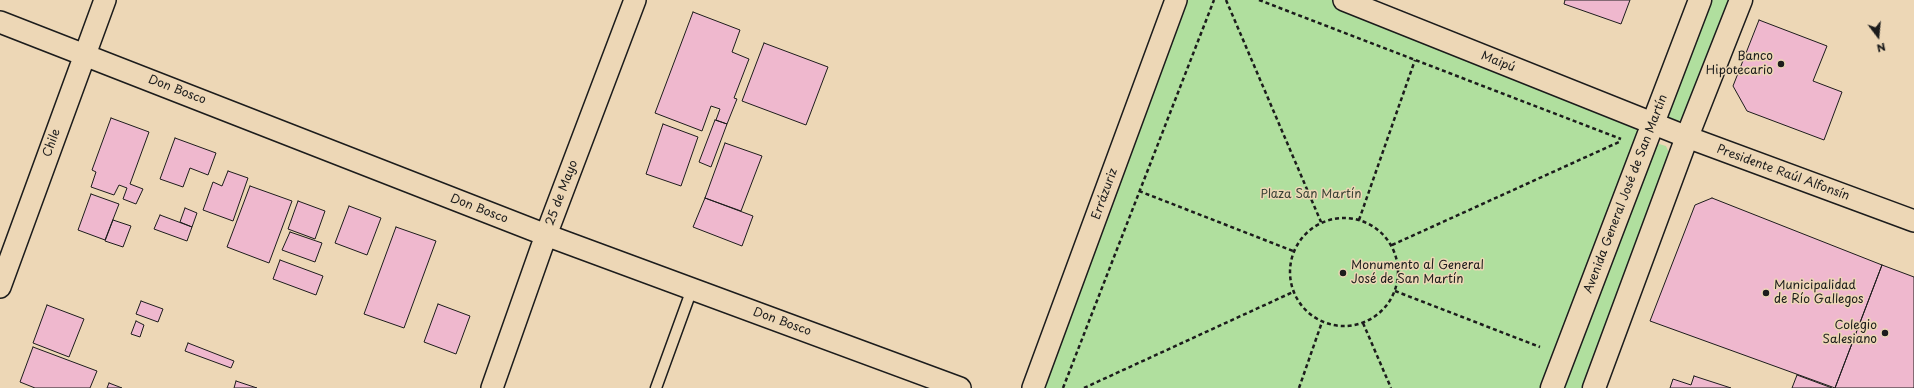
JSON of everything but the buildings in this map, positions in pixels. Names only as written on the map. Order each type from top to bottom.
[{"type":"main road","name":"Avenida General José de San Martín","points":[[1552,388],[1700,0]]},
{"type":"main road","points":[[1594,388],[1687,137],[1741,0]]},
{"type":"street","name":"Chile","points":[[0,287],[105,0]]},
{"type":"street","name":"25 de Mayo","points":[[492,388],[546,235],[635,0]]},
{"type":"street","name":"Errázuriz","points":[[1033,388],[1176,0]]},
{"type":"street","name":"Maipú","points":[[1344,0],[1652,124]]},
{"type":"street","name":"Don Bosco","points":[[0,22],[546,235],[960,388]]},
{"type":"street","name":"Presidente Raúl Alfonsín","points":[[1652,124],[1914,221]]},
{"type":"lane","points":[[656,388],[692,289]]},
{"type":"path","points":[[1063,388],[1214,0]]},
{"type":"path","points":[[1226,0],[1321,222]]},
{"type":"path","points":[[1259,0],[1624,140]]},
{"type":"path","points":[[1359,220],[1415,60]]},
{"type":"path","points":[[1621,148],[1624,140]]},
{"type":"path","points":[[1392,245],[1624,140]]},
{"type":"path","points":[[1139,191],[1293,251]]},
{"type":"path","points":[[1346,217],[1359,220],[1372,225],[1383,234],[1392,245],[1397,260],[1398,276],[1395,291],[1388,305],[1377,316],[1363,323],[1350,326],[1336,326],[1322,322],[1310,315],[1300,304],[1293,292],[1290,279],[1290,265],[1293,251],[1309,230],[1321,222],[1333,218],[1346,217]]},
{"type":"path","points":[[1395,291],[1543,348]]},
{"type":"path","points":[[1084,388],[1293,292]]},
{"type":"path","points":[[1299,388],[1322,322]]},
{"type":"path","points":[[1363,323],[1391,388]]},
{"type":"green space","name":"Plaza San Martín","points":[[1176,0],[1344,0],[1652,124],[1552,388],[1033,388]]},
{"type":"green space","points":[[1710,0],[1731,0],[1685,119],[1672,123],[1666,119]]},
{"type":"green space","points":[[1659,144],[1666,146],[1670,155],[1583,388],[1562,388],[1652,149]]},
{"type":"place","name":"Banco Hipotecario","points":[[1781,64]]},
{"type":"place","name":"Monumento al General José de San Martín","points":[[1343,273]]},
{"type":"place","name":"Municipalidad de Río Gallegos","points":[[1766,293]]},
{"type":"place","name":"Colegio Salesiano","points":[[1885,333]]}]
